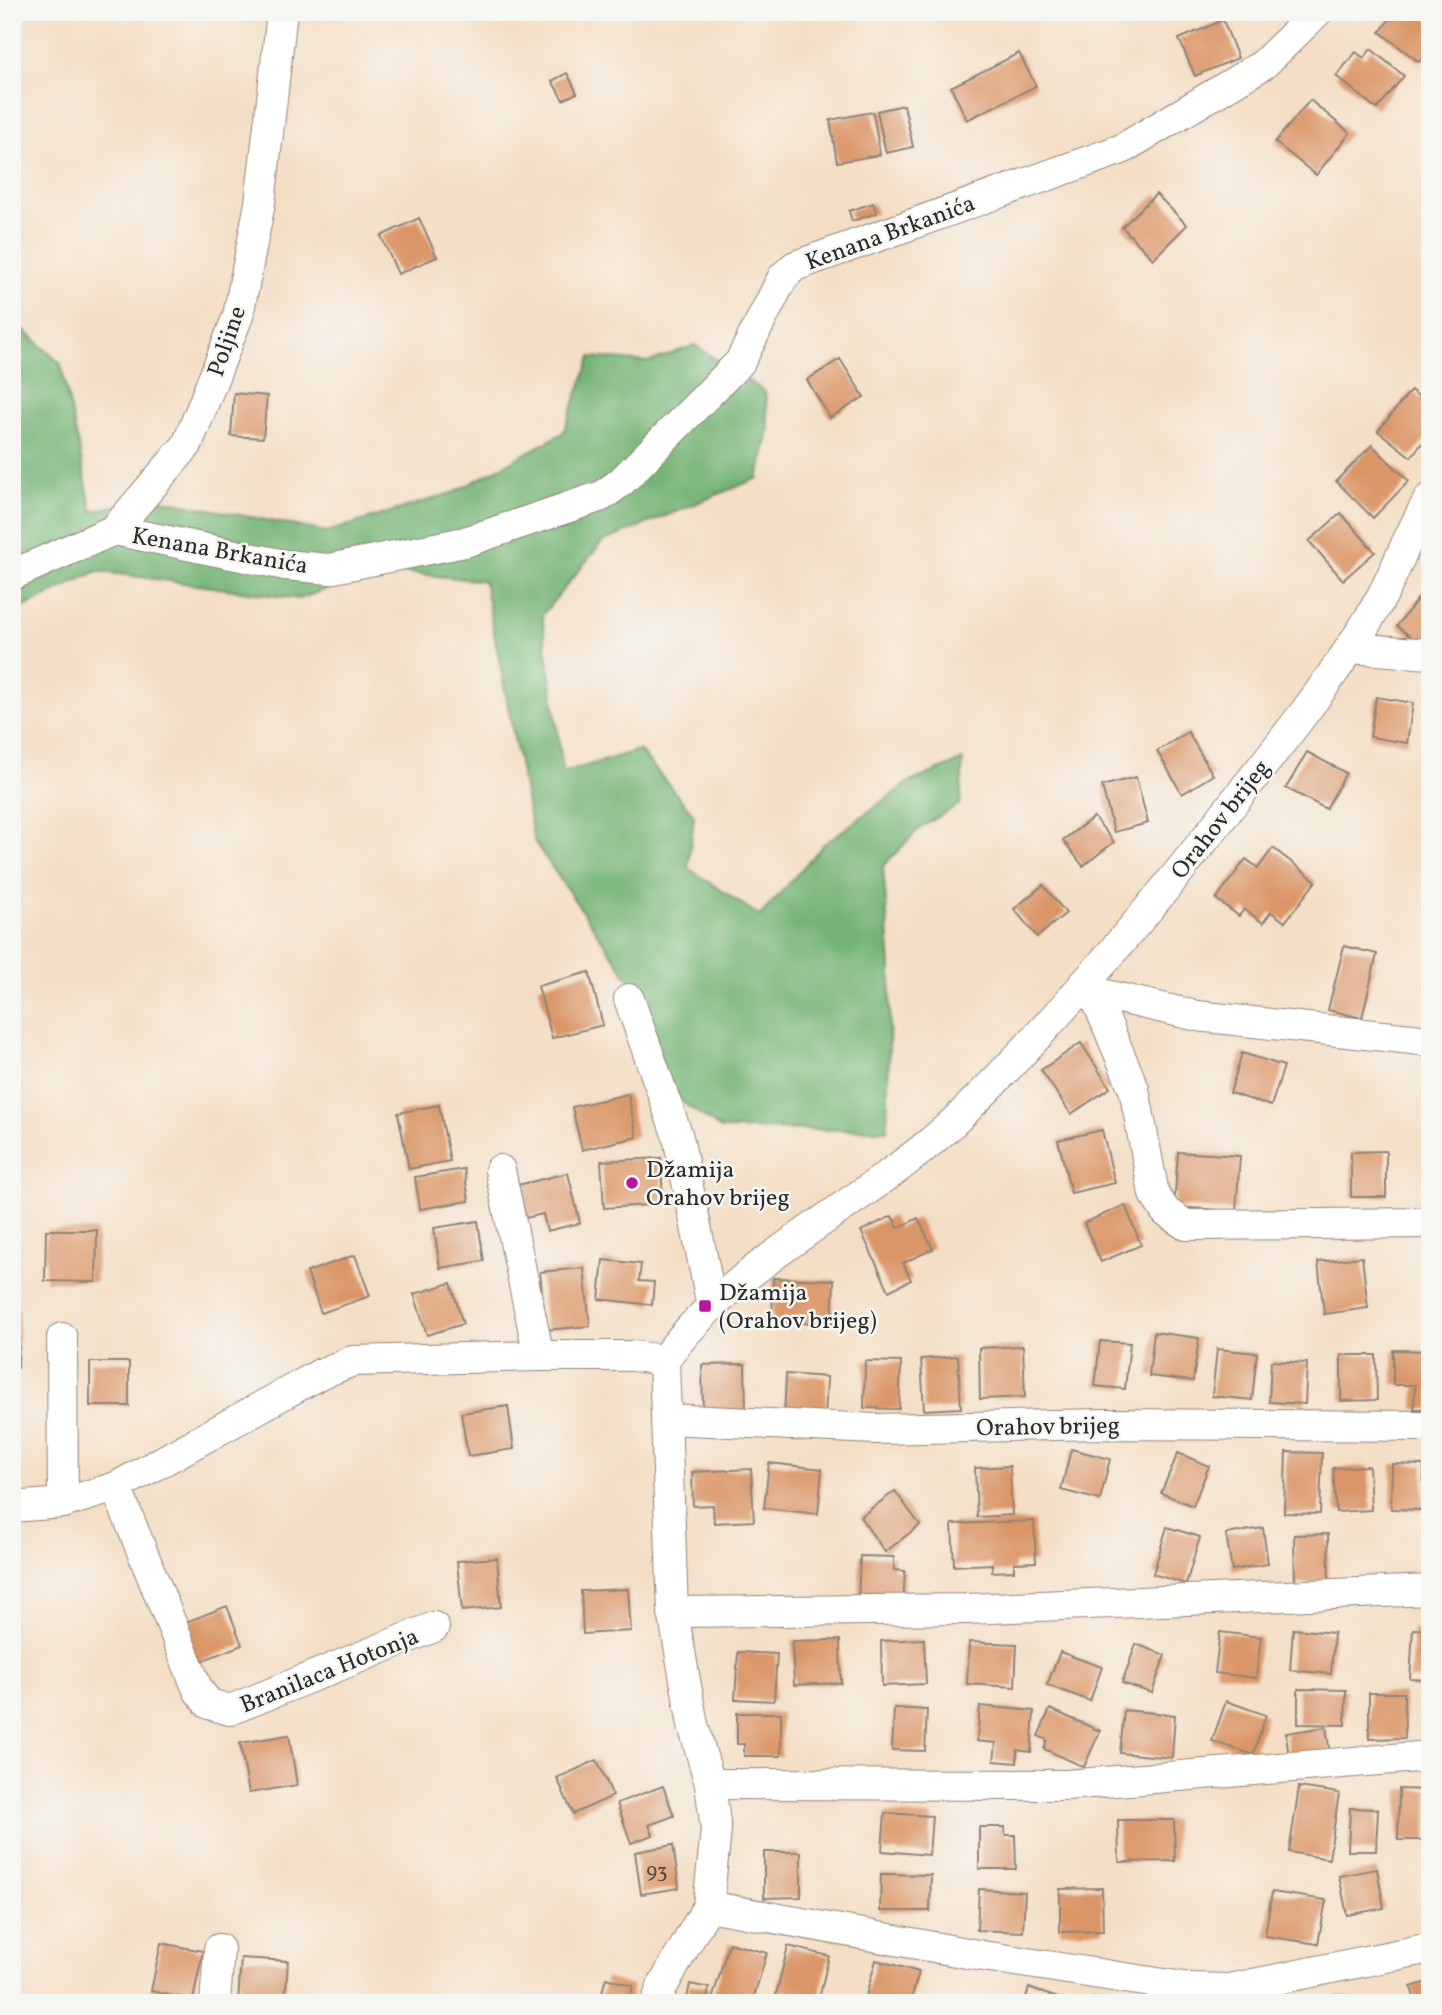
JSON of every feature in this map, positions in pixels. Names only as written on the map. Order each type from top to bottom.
[{"type":"street","name":"Poljine","points":[[12,575],[114,530],[187,445],[239,316],[260,203],[282,12]]},
{"type":"street","name":"Kenana Brkanića","points":[[114,530],[285,565],[329,569],[465,541],[602,496],[621,482],[740,362],[783,277],[795,266],[1122,149],[1264,64],[1317,12]]},
{"type":"street","name":"Orahov brijeg","points":[[664,1360],[685,1331],[771,1257],[957,1118],[1083,985],[1183,868],[1350,648],[1386,589],[1414,523],[1430,498]]},
{"type":"street","points":[[1350,648],[1430,654]]},
{"type":"street","points":[[1083,985],[1106,995],[1197,1016],[1430,1041]]},
{"type":"street","points":[[1083,985],[1098,1003],[1134,1089],[1154,1194],[1166,1212],[1186,1225],[1430,1223]]},
{"type":"street","points":[[629,999],[678,1137],[712,1306]]},
{"type":"street","points":[[500,1170],[539,1356]]},
{"type":"street","points":[[62,1338],[63,1503]]},
{"type":"street","points":[[12,1507],[63,1503],[116,1487],[320,1374],[353,1361],[539,1356],[633,1356],[664,1360],[673,1612],[693,1725],[710,1783],[716,1830],[708,1906],[656,2003]]},
{"type":"street","name":"Orahov brijeg","points":[[667,1419],[876,1429],[1104,1424],[1430,1426]]},
{"type":"street","name":"Branilaca Hotonja","points":[[116,1487],[198,1690],[209,1704],[230,1710],[434,1627]]},
{"type":"street","points":[[673,1612],[967,1609],[1430,1590]]},
{"type":"street","points":[[710,1783],[1066,1785],[1430,1756]]},
{"type":"street","points":[[708,1906],[983,1956],[1190,1988],[1229,1989],[1430,1948]]},
{"type":"street","points":[[215,2003],[219,1949]]},
{"type":"green space","points":[[12,319],[61,364],[92,511],[153,498],[327,532],[455,492],[563,433],[591,357],[649,362],[695,345],[765,392],[769,431],[758,478],[602,542],[542,615],[563,773],[639,750],[694,815],[688,868],[760,916],[824,844],[908,783],[963,760],[960,804],[920,828],[883,866],[891,966],[887,1130],[721,1129],[666,1091],[644,1001],[534,841],[484,581],[380,570],[299,599],[97,571],[12,613]]},
{"type":"building","points":[[1395,12],[1419,12],[1430,20],[1430,48],[1419,62],[1380,32]]},
{"type":"building","points":[[1223,20],[1238,58],[1195,76],[1179,39]]},
{"type":"building","points":[[1371,49],[1404,76],[1377,109],[1336,76],[1356,52],[1364,58]]},
{"type":"building","points":[[1019,53],[1036,86],[967,120],[951,87]]},
{"type":"building","points":[[567,73],[577,93],[563,100],[552,81]]},
{"type":"building","points":[[1310,100],[1350,133],[1316,175],[1275,142]]},
{"type":"building","points":[[904,105],[913,147],[886,153],[877,111]]},
{"type":"building","points":[[873,112],[880,155],[837,162],[830,120]]},
{"type":"building","points":[[1156,194],[1187,225],[1153,259],[1122,227]]},
{"type":"building","points":[[873,203],[877,213],[852,221],[849,211]]},
{"type":"building","points":[[419,218],[437,257],[398,274],[381,236]]},
{"type":"building","points":[[840,359],[864,397],[830,418],[807,380]]},
{"type":"building","points":[[1411,390],[1430,406],[1430,433],[1411,457],[1378,431]]},
{"type":"building","points":[[234,393],[267,396],[263,438],[231,436]]},
{"type":"building","points":[[1372,445],[1409,481],[1373,518],[1336,481]]},
{"type":"building","points":[[1341,513],[1375,552],[1343,580],[1309,541]]},
{"type":"building","points":[[1422,593],[1430,599],[1428,650],[1397,626]]},
{"type":"building","points":[[1376,697],[1413,703],[1407,743],[1370,737]]},
{"type":"building","points":[[1188,732],[1213,775],[1182,794],[1157,751]]},
{"type":"building","points":[[1307,752],[1346,773],[1326,809],[1286,788]]},
{"type":"building","points":[[1136,777],[1148,823],[1114,832],[1102,786]]},
{"type":"building","points":[[1094,817],[1114,842],[1083,866],[1063,840]]},
{"type":"building","points":[[1273,848],[1316,881],[1285,922],[1271,912],[1263,923],[1244,909],[1239,916],[1216,899],[1246,859],[1258,868]]},
{"type":"building","points":[[1043,885],[1066,913],[1037,937],[1014,909]]},
{"type":"building","points":[[1344,946],[1377,954],[1362,1018],[1328,1010]]},
{"type":"building","points":[[589,972],[603,1025],[552,1038],[538,986]]},
{"type":"building","points":[[1081,1043],[1110,1088],[1071,1114],[1041,1070]]},
{"type":"building","points":[[1242,1053],[1284,1066],[1271,1106],[1230,1093]]},
{"type":"building","points":[[628,1094],[637,1137],[582,1150],[572,1107]]},
{"type":"building","points":[[439,1105],[450,1161],[409,1169],[398,1113]]},
{"type":"building","points":[[1102,1130],[1115,1183],[1071,1193],[1058,1140]]},
{"type":"building","points":[[1386,1151],[1386,1197],[1351,1197],[1351,1152]]},
{"type":"building","points":[[1178,1152],[1240,1156],[1236,1211],[1174,1207]]},
{"type":"building","name":"Džamija Orahov brijeg","points":[[661,1158],[663,1204],[604,1208],[601,1161]]},
{"type":"building","points":[[464,1169],[469,1201],[420,1209],[415,1177]]},
{"type":"building","points":[[568,1173],[580,1223],[547,1231],[543,1214],[525,1218],[518,1185]]},
{"type":"building","points":[[1125,1205],[1141,1245],[1101,1262],[1084,1223]]},
{"type":"building","points":[[892,1216],[898,1228],[918,1218],[933,1249],[903,1263],[911,1280],[889,1291],[861,1231]]},
{"type":"building","points":[[478,1221],[484,1261],[440,1268],[434,1228]]},
{"type":"building","points":[[46,1230],[97,1230],[96,1282],[45,1281]]},
{"type":"building","points":[[355,1255],[370,1296],[321,1313],[307,1272]]},
{"type":"building","points":[[1362,1257],[1368,1308],[1324,1314],[1318,1262]]},
{"type":"building","points":[[603,1260],[641,1264],[639,1281],[654,1282],[652,1305],[599,1299]]},
{"type":"building","points":[[584,1268],[590,1326],[546,1330],[540,1272]]},
{"type":"building","points":[[773,1278],[834,1280],[832,1324],[772,1322]]},
{"type":"building","points":[[451,1283],[463,1324],[427,1335],[414,1294]]},
{"type":"building","points":[[12,1308],[19,1308],[18,1368],[12,1368]]},
{"type":"building","points":[[1154,1332],[1199,1338],[1193,1381],[1149,1376]]},
{"type":"building","points":[[1100,1341],[1130,1343],[1125,1389],[1095,1386]]},
{"type":"building","points":[[1023,1346],[1025,1397],[980,1399],[979,1348]]},
{"type":"building","points":[[1217,1349],[1257,1353],[1252,1400],[1212,1396]]},
{"type":"building","points":[[1393,1350],[1430,1351],[1430,1409],[1414,1409],[1415,1385],[1393,1385]]},
{"type":"building","points":[[1341,1355],[1376,1355],[1377,1400],[1341,1401]]},
{"type":"building","points":[[958,1356],[961,1408],[924,1410],[921,1359]]},
{"type":"building","points":[[865,1361],[901,1362],[899,1409],[864,1408]]},
{"type":"building","points":[[1271,1361],[1307,1363],[1305,1404],[1269,1402]]},
{"type":"building","points":[[90,1362],[129,1362],[129,1406],[90,1406]]},
{"type":"building","points":[[745,1364],[746,1414],[703,1415],[702,1365]]},
{"type":"building","points":[[786,1374],[827,1377],[825,1421],[784,1419]]},
{"type":"building","points":[[508,1406],[514,1449],[468,1456],[461,1413]]},
{"type":"building","points":[[1071,1449],[1110,1459],[1100,1500],[1061,1490]]},
{"type":"building","points":[[1286,1452],[1322,1453],[1320,1514],[1284,1513]]},
{"type":"building","points":[[1178,1453],[1209,1466],[1193,1506],[1161,1493]]},
{"type":"building","points":[[769,1463],[822,1469],[818,1514],[764,1508]]},
{"type":"building","points":[[1392,1464],[1424,1465],[1423,1510],[1391,1509]]},
{"type":"building","points":[[1010,1466],[1012,1515],[977,1517],[975,1468]]},
{"type":"building","points":[[1369,1466],[1371,1510],[1336,1512],[1333,1468]]},
{"type":"building","points":[[751,1469],[754,1521],[714,1523],[713,1505],[693,1506],[692,1472]]},
{"type":"building","points":[[895,1491],[920,1525],[885,1552],[860,1517]]},
{"type":"building","points":[[1034,1521],[1036,1562],[1014,1563],[1014,1571],[992,1572],[992,1564],[954,1566],[952,1524]]},
{"type":"building","points":[[1167,1527],[1200,1537],[1186,1584],[1153,1574]]},
{"type":"building","points":[[1263,1528],[1268,1564],[1232,1570],[1226,1534]]},
{"type":"building","points":[[1328,1534],[1329,1583],[1295,1584],[1294,1535]]},
{"type":"building","points":[[860,1556],[894,1557],[894,1570],[905,1571],[903,1606],[858,1604]]},
{"type":"building","points":[[497,1558],[501,1607],[462,1611],[457,1561]]},
{"type":"building","points":[[628,1589],[631,1631],[583,1634],[581,1591]]},
{"type":"building","points":[[227,1606],[242,1645],[196,1663],[181,1624]]},
{"type":"building","points":[[1293,1629],[1334,1633],[1331,1674],[1290,1670]]},
{"type":"building","points":[[1413,1629],[1430,1630],[1430,1680],[1410,1679]]},
{"type":"building","points":[[1220,1632],[1261,1637],[1256,1678],[1215,1673]]},
{"type":"building","points":[[924,1639],[926,1684],[882,1686],[881,1641]]},
{"type":"building","points":[[840,1640],[841,1683],[794,1685],[792,1641]]},
{"type":"building","points":[[969,1642],[1017,1644],[1015,1687],[967,1684]]},
{"type":"building","points":[[1136,1644],[1165,1655],[1152,1693],[1122,1683]]},
{"type":"building","points":[[738,1652],[777,1654],[774,1701],[735,1699]]},
{"type":"building","points":[[1060,1652],[1102,1667],[1090,1701],[1047,1685]]},
{"type":"building","points":[[1298,1689],[1346,1690],[1345,1725],[1298,1724]]},
{"type":"building","points":[[1369,1693],[1404,1693],[1405,1738],[1369,1739]]},
{"type":"building","points":[[1226,1701],[1266,1715],[1253,1755],[1212,1741]]},
{"type":"building","points":[[980,1706],[1034,1711],[1031,1752],[1017,1750],[1017,1763],[994,1761],[996,1743],[977,1741]]},
{"type":"building","points":[[894,1708],[927,1710],[925,1751],[892,1750]]},
{"type":"building","points":[[1050,1709],[1100,1731],[1084,1767],[1044,1749],[1047,1740],[1038,1736]]},
{"type":"building","points":[[1124,1710],[1175,1715],[1172,1758],[1120,1753]]},
{"type":"building","points":[[737,1713],[781,1713],[781,1756],[744,1756],[744,1744],[737,1744]]},
{"type":"building","points":[[1326,1727],[1330,1754],[1289,1759],[1286,1733]]},
{"type":"building","points":[[289,1735],[297,1785],[249,1793],[240,1743]]},
{"type":"building","points":[[597,1760],[613,1796],[573,1814],[557,1778]]},
{"type":"building","points":[[663,1786],[674,1816],[649,1825],[653,1835],[631,1843],[617,1803]]},
{"type":"building","points":[[1299,1787],[1339,1793],[1329,1859],[1289,1852]]},
{"type":"building","points":[[1399,1789],[1428,1790],[1427,1840],[1398,1840]]},
{"type":"building","points":[[1350,1808],[1378,1809],[1376,1851],[1348,1851]]},
{"type":"building","points":[[885,1813],[932,1816],[929,1855],[882,1851]]},
{"type":"building","points":[[1118,1820],[1174,1820],[1175,1861],[1119,1862]]},
{"type":"building","points":[[979,1827],[1005,1827],[1005,1835],[1015,1835],[1016,1869],[979,1869]]},
{"type":"building","points":[[673,1845],[679,1888],[641,1894],[635,1852]]},
{"type":"building","points":[[764,1852],[801,1852],[801,1897],[764,1898]]},
{"type":"building","points":[[1377,1869],[1384,1908],[1347,1915],[1339,1876]]},
{"type":"building","points":[[881,1874],[931,1875],[930,1911],[880,1911]]},
{"type":"building","points":[[1102,1888],[1103,1931],[1060,1932],[1060,1889]]},
{"type":"building","points":[[979,1889],[1025,1892],[1023,1932],[977,1930]]},
{"type":"building","points":[[1272,1892],[1326,1900],[1318,1944],[1265,1936]]},
{"type":"building","points":[[161,1943],[203,1951],[193,2000],[151,1991]]},
{"type":"building","points":[[729,1943],[767,1953],[752,2003],[712,2000]]},
{"type":"building","points":[[788,1946],[829,1956],[818,2003],[774,2003]]},
{"type":"building","points":[[241,1958],[288,1961],[285,2003],[238,2003]]},
{"type":"building","points":[[876,1960],[919,1972],[910,2003],[864,2003]]},
{"type":"building","points":[[606,1978],[633,1986],[629,2003],[599,2003]]},
{"type":"building","points":[[1430,1981],[1430,2003],[1416,2003],[1411,1987]]},
{"type":"building","points":[[690,1984],[709,1988],[706,2003],[686,2003]]},
{"type":"building","points":[[1029,1988],[1064,2000],[1063,2003],[1024,2003]]},
{"type":"building","points":[[1338,1995],[1363,2002],[1363,2003],[1336,2003]]},
{"type":"building","points":[[1093,1998],[1110,2001],[1110,2003],[1092,2003]]},
{"type":"place","name":"Džamija Orahov brijeg","points":[[632,1183]]},
{"type":"place","name":"Džamija (Orahov brijeg)","points":[[705,1306]]}]
